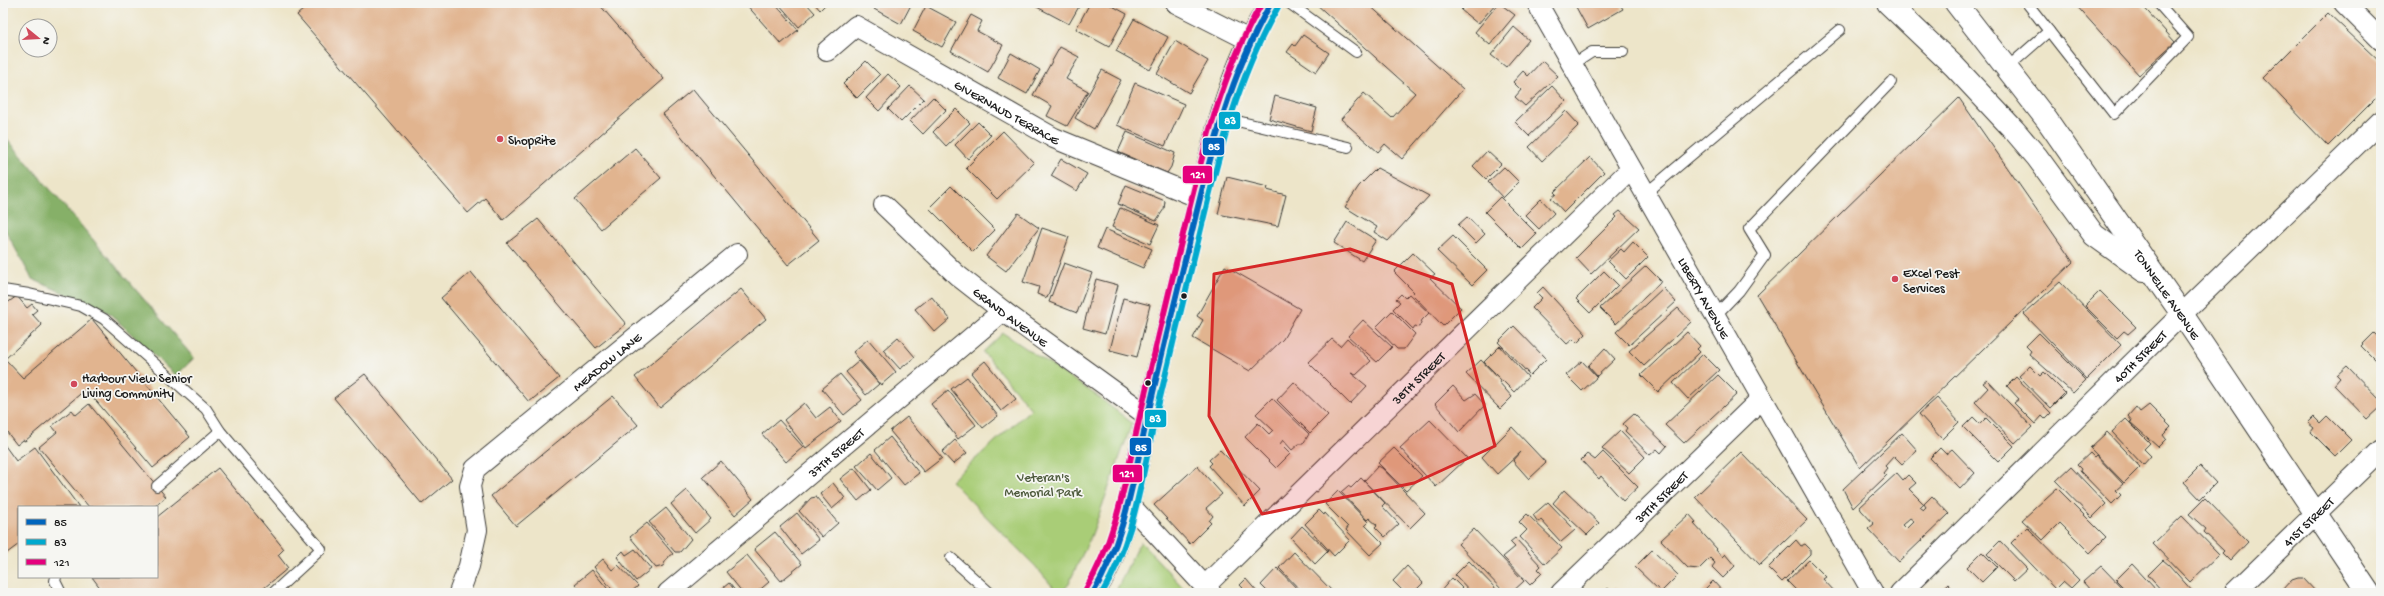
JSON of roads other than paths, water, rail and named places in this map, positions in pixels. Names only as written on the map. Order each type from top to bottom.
[{"type":"main road","points":[[1093,593],[1112,555],[1128,503],[1220,117],[1235,73],[1249,40],[1271,3]]},
{"type":"main road","points":[[1888,3],[1954,66],[2038,157],[2094,235],[2158,281]]},
{"type":"main road","name":"TONNELLE AVENUE","points":[[1956,3],[2008,67],[2182,314],[2369,593]]},
{"type":"street","points":[[1176,3],[1249,40]]},
{"type":"street","name":"LIBERTY AVENUE","points":[[1537,3],[1714,317],[1873,593]]},
{"type":"street","points":[[2344,3],[2381,40]]},
{"type":"street","name":"GIVERNAUD TERRACE","points":[[827,51],[856,26],[1054,138],[1200,198]]},
{"type":"street","name":"40TH STREET","points":[[1900,593],[2182,314],[2381,121]]},
{"type":"street","name":"38TH STREET","points":[[1205,591],[1631,169]]},
{"type":"street","name":"GRAND AVENUE","points":[[884,204],[957,275],[1003,311],[1148,416]]},
{"type":"street","name":"MEADOW LANE","points":[[459,593],[473,553],[477,530],[470,486],[475,469],[737,254]]},
{"type":"street","name":"37TH STREET","points":[[668,593],[1003,311]]},
{"type":"street","name":"39TH STREET","points":[[1562,593],[1761,399]]},
{"type":"street","name":"41ST STREET","points":[[2234,593],[2381,450]]},
{"type":"street","points":[[1128,503],[1205,591]]},
{"type":"lane","points":[[1289,3],[1356,52]]},
{"type":"lane","points":[[2027,3],[2114,114],[2188,37],[2158,3]]},
{"type":"lane","points":[[1645,194],[1840,30]]},
{"type":"lane","points":[[2008,67],[2049,32]]},
{"type":"lane","points":[[1572,65],[1592,52],[1623,52]]},
{"type":"lane","points":[[1714,317],[1738,291],[1765,255],[1749,229],[1891,82]]},
{"type":"lane","points":[[1220,117],[1348,147]]},
{"type":"lane","points":[[3,290],[29,294],[81,306],[104,319],[206,410],[220,432],[321,549],[273,593]]},
{"type":"lane","points":[[157,486],[220,432]]},
{"type":"lane","points":[[951,558],[990,593]]},
{"type":"lane","points":[[56,578],[55,581],[61,593]]},
{"type":"place","name":"ShopRite","points":[[500,139]]},
{"type":"place","name":"Excel Pest Services","points":[[1895,279]]},
{"type":"place","name":"Harbour View Senior Living Community","points":[[74,384]]},
{"type":"park label","name":"Veteran's Memorial Park","points":[[1043,484]]}]
